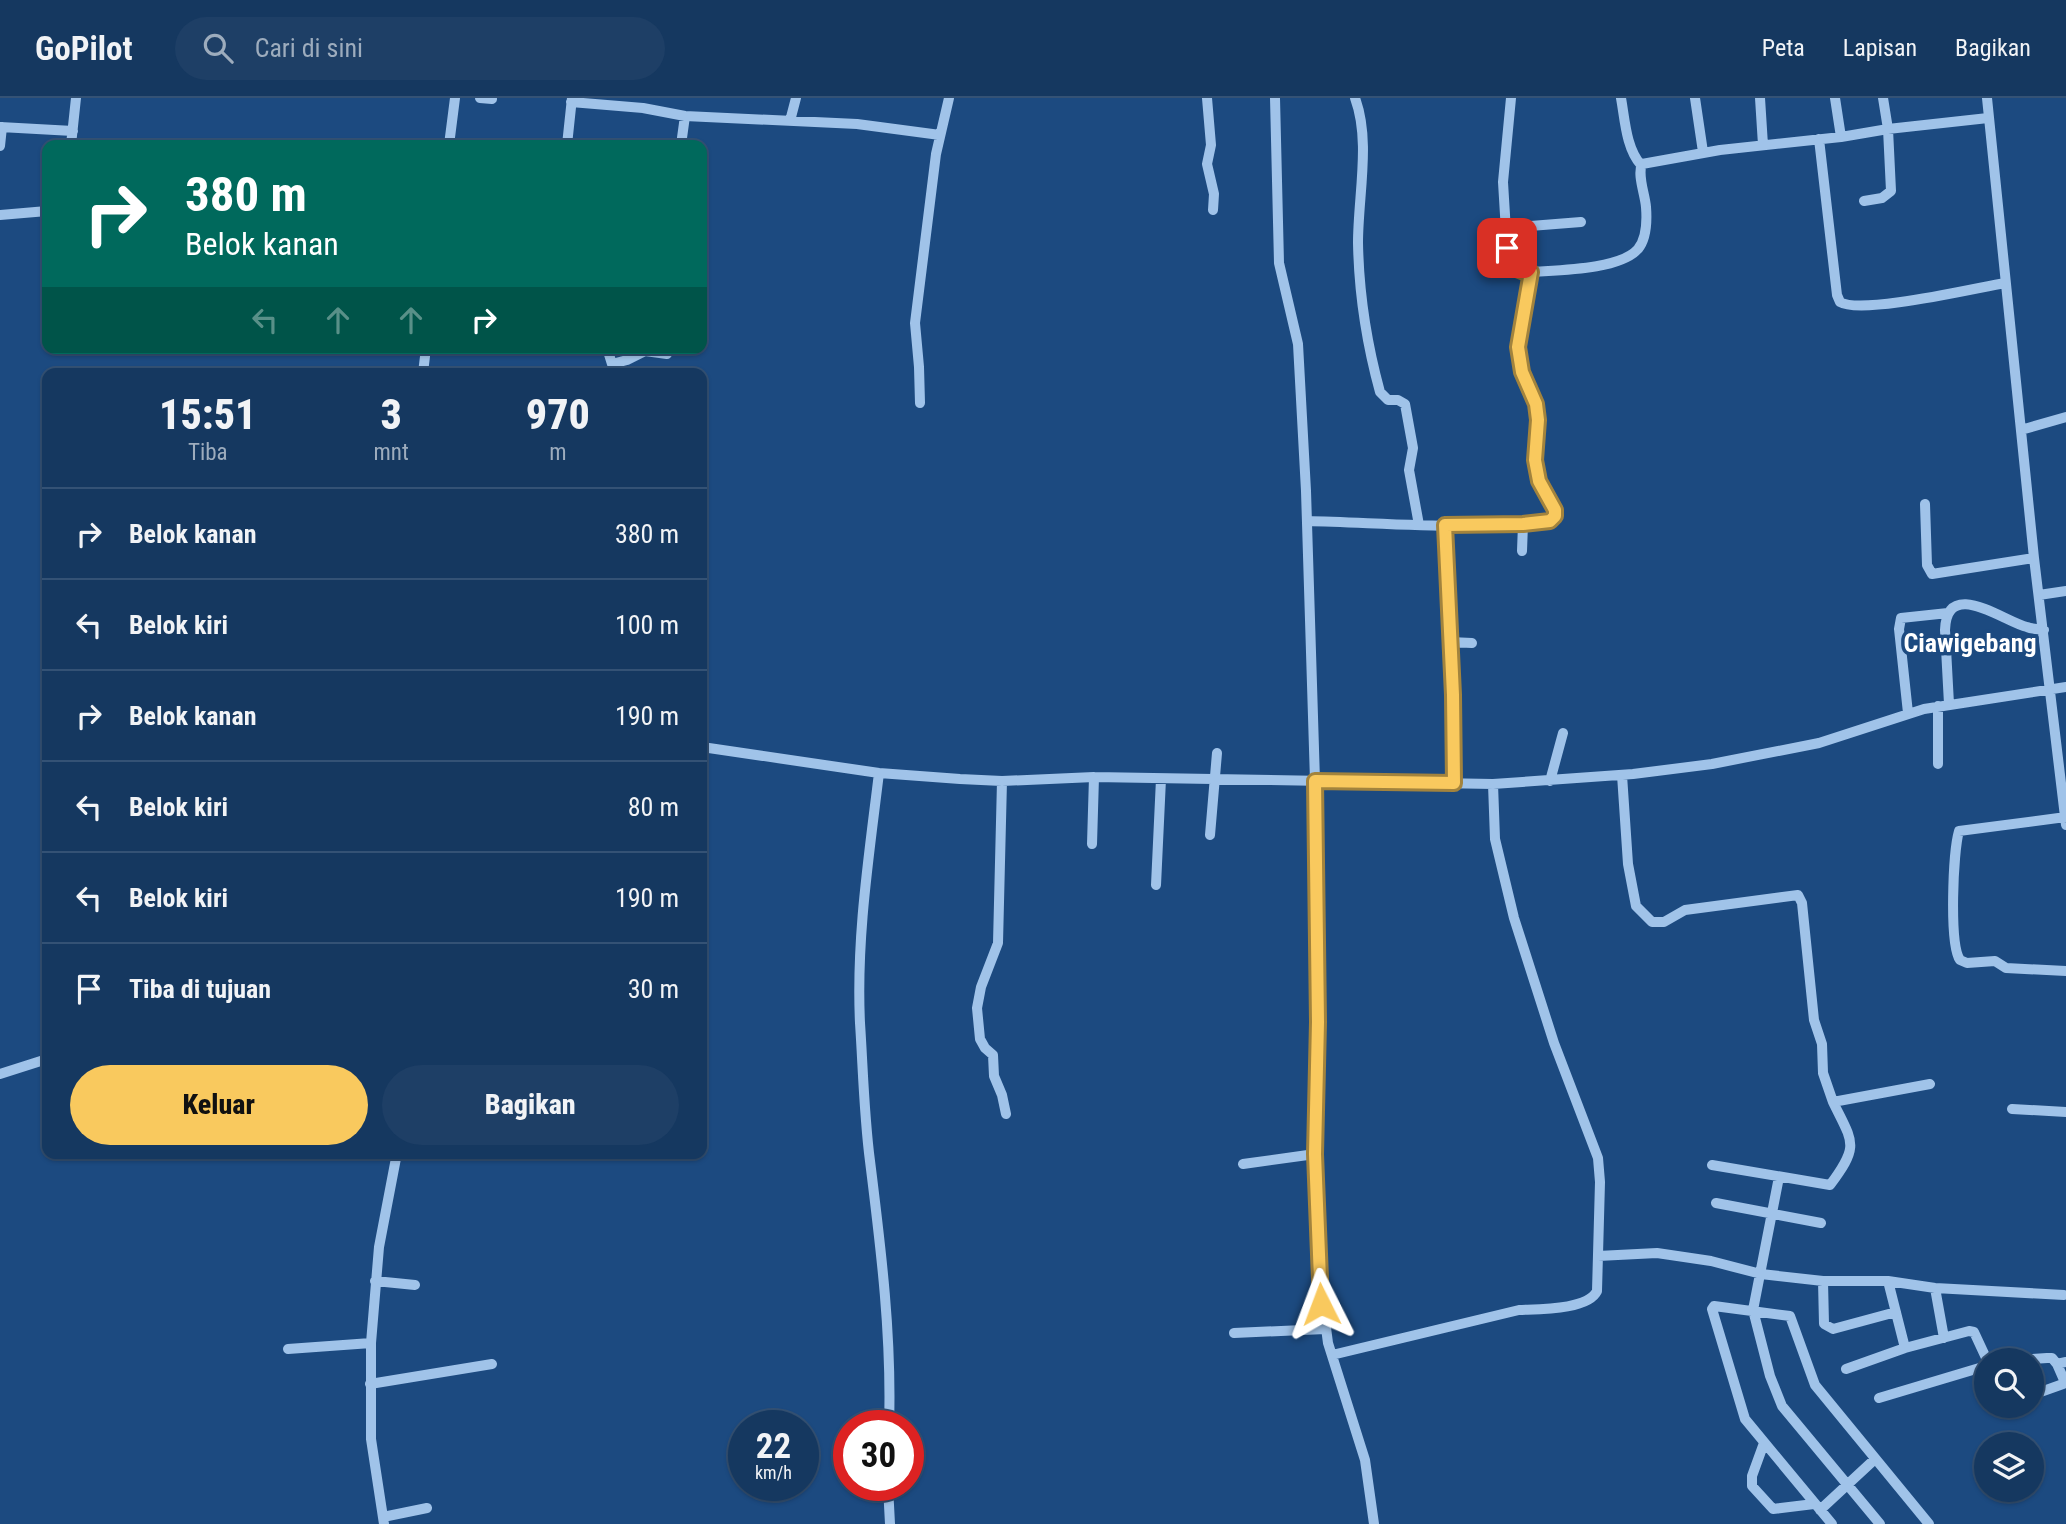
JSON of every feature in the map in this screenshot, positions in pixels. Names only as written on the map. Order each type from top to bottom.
[{"type":"street","points":[[72,140],[76,98]]},
{"type":"street","points":[[450,140],[455,98]]},
{"type":"street","points":[[480,98],[492,99]]},
{"type":"street","points":[[790,121],[796,98]]},
{"type":"street","points":[[920,403],[915,323],[934,167],[949,98]]},
{"type":"street","points":[[1207,98],[1211,145],[1207,164],[1214,194],[1213,211]]},
{"type":"street","points":[[1275,98],[1279,263],[1298,344],[1307,522],[1315,781],[1318,1022],[1315,1154],[1320,1282],[1325,1329],[1365,1460],[1374,1524]]},
{"type":"street","points":[[1355,98],[1362,119],[1363,167],[1358,242],[1363,323],[1380,392],[1388,400],[1398,400],[1405,404],[1413,448],[1409,470],[1419,526]]},
{"type":"street","points":[[1511,98],[1503,182],[1509,260],[1520,272],[1598,265],[1630,255],[1643,241],[1646,219],[1641,165],[1634,156],[1627,133],[1621,98]]},
{"type":"street","points":[[1695,98],[1703,152]]},
{"type":"street","points":[[1760,98],[1763,145]]},
{"type":"street","points":[[1835,98],[1841,137]]},
{"type":"street","points":[[1864,201],[1882,198],[1891,191],[1888,128],[1883,98]]},
{"type":"street","points":[[1987,98],[2035,558],[2066,819],[1959,831],[1956,857],[1955,948],[1958,958],[1963,962],[1994,961],[2006,968],[2066,971]]},
{"type":"street","points":[[567,140],[571,100],[685,116],[858,124],[940,135]]},
{"type":"street","points":[[682,140],[685,116]]},
{"type":"street","points":[[1641,165],[1703,152],[1988,118]]},
{"type":"street","points":[[0,146],[1,127],[73,131]]},
{"type":"street","points":[[1819,139],[1840,302],[1848,306],[1895,303],[2005,283]]},
{"type":"street","points":[[0,215],[42,211]]},
{"type":"street","points":[[1506,232],[1519,227],[1581,222]]},
{"type":"street","points":[[1307,522],[1419,526],[1523,524],[1550,521],[1555,516],[1555,510],[1539,481],[1535,460],[1538,420],[1536,404],[1522,372],[1518,347],[1531,272]]},
{"type":"street","points":[[609,354],[612,364],[639,354]]},
{"type":"street","points":[[2021,430],[2066,418]]},
{"type":"street","points":[[1925,504],[1927,565],[1932,574],[2035,558]]},
{"type":"street","points":[[1522,551],[1523,524]]},
{"type":"street","points":[[1445,525],[1454,783]]},
{"type":"street","points":[[2039,594],[2066,591]]},
{"type":"street","points":[[1908,713],[1899,629],[1901,618],[1948,613],[1959,606],[1977,605],[2027,628],[2044,630]]},
{"type":"street","points":[[1938,764],[1948,613]]},
{"type":"street","points":[[1450,642],[1472,643]]},
{"type":"street","points":[[707,748],[879,773],[1002,781],[1094,777],[1493,784],[1645,773],[1712,764],[1819,743],[1908,713],[1944,705],[2066,687]]},
{"type":"street","points":[[1550,781],[1563,733]]},
{"type":"street","points":[[1210,835],[1217,753]]},
{"type":"street","points":[[879,773],[861,923],[860,1020],[870,1158],[879,1225],[887,1337],[889,1410]]},
{"type":"street","points":[[1628,774],[1628,864],[1636,906],[1652,922],[1664,922],[1685,911],[1798,895],[1802,903],[1814,1020],[1822,1044],[1823,1073],[1833,1102],[1852,1140],[1846,1163],[1830,1185],[1712,1165]]},
{"type":"street","points":[[1092,844],[1094,777]]},
{"type":"street","points":[[1156,884],[1161,779]]},
{"type":"street","points":[[1002,781],[998,943],[979,994],[977,1015],[980,1039],[993,1055],[994,1076],[1006,1114]]},
{"type":"street","points":[[1332,1355],[1519,1310],[1545,1310],[1587,1302],[1597,1291],[1600,1182],[1598,1158],[1554,1044],[1514,918],[1495,839],[1493,784]]},
{"type":"street","points":[[0,1074],[42,1061]]},
{"type":"street","points":[[1833,1102],[1930,1084]]},
{"type":"street","points":[[2012,1109],[2066,1112]]},
{"type":"street","points":[[1243,1164],[1315,1154]]},
{"type":"street","points":[[396,1159],[375,1281],[370,1384],[371,1439],[383,1521],[427,1508]]},
{"type":"street","points":[[1779,1177],[1753,1311],[1778,1399],[1880,1524]]},
{"type":"street","points":[[1716,1203],[1821,1223]]},
{"type":"street","points":[[1598,1256],[1657,1253],[1711,1261],[1761,1275],[1776,1274],[1824,1281],[1888,1281],[1935,1288],[2064,1295]]},
{"type":"street","points":[[375,1281],[415,1285]]},
{"type":"street","points":[[1824,1281],[1824,1324],[1830,1329],[1896,1312]]},
{"type":"street","points":[[1888,1281],[1905,1348]]},
{"type":"street","points":[[1935,1288],[1944,1338]]},
{"type":"street","points":[[1832,1524],[1745,1419],[1712,1309],[1716,1306],[1791,1317],[1813,1381],[1929,1524]]},
{"type":"street","points":[[1234,1333],[1325,1329]]},
{"type":"street","points":[[1846,1369],[1905,1348],[1969,1331],[1974,1332],[1981,1348]]},
{"type":"street","points":[[288,1349],[372,1343]]},
{"type":"street","points":[[2044,1358],[2052,1358],[2062,1363],[2064,1380],[2063,1384],[2044,1391]]},
{"type":"street","points":[[370,1384],[492,1364]]},
{"type":"street","points":[[1879,1398],[1974,1370]]},
{"type":"street","points":[[1764,1443],[1751,1481],[1755,1490],[1776,1510],[1817,1507],[1847,1485],[1875,1459]]},
{"type":"street","points":[[889,1501],[890,1524]]},
{"type":"district","name":"Ciawigebang","points":[[1970,643]]},
{"type":"route","points":[[1321,1304],[1315,1154],[1318,1082],[1315,781],[1454,783],[1445,525],[1523,524],[1550,521],[1555,516],[1555,510],[1539,481],[1535,460],[1538,420],[1536,404],[1522,372],[1518,347],[1531,272],[1520,272],[1516,269],[1508,258],[1507,248]]}]
